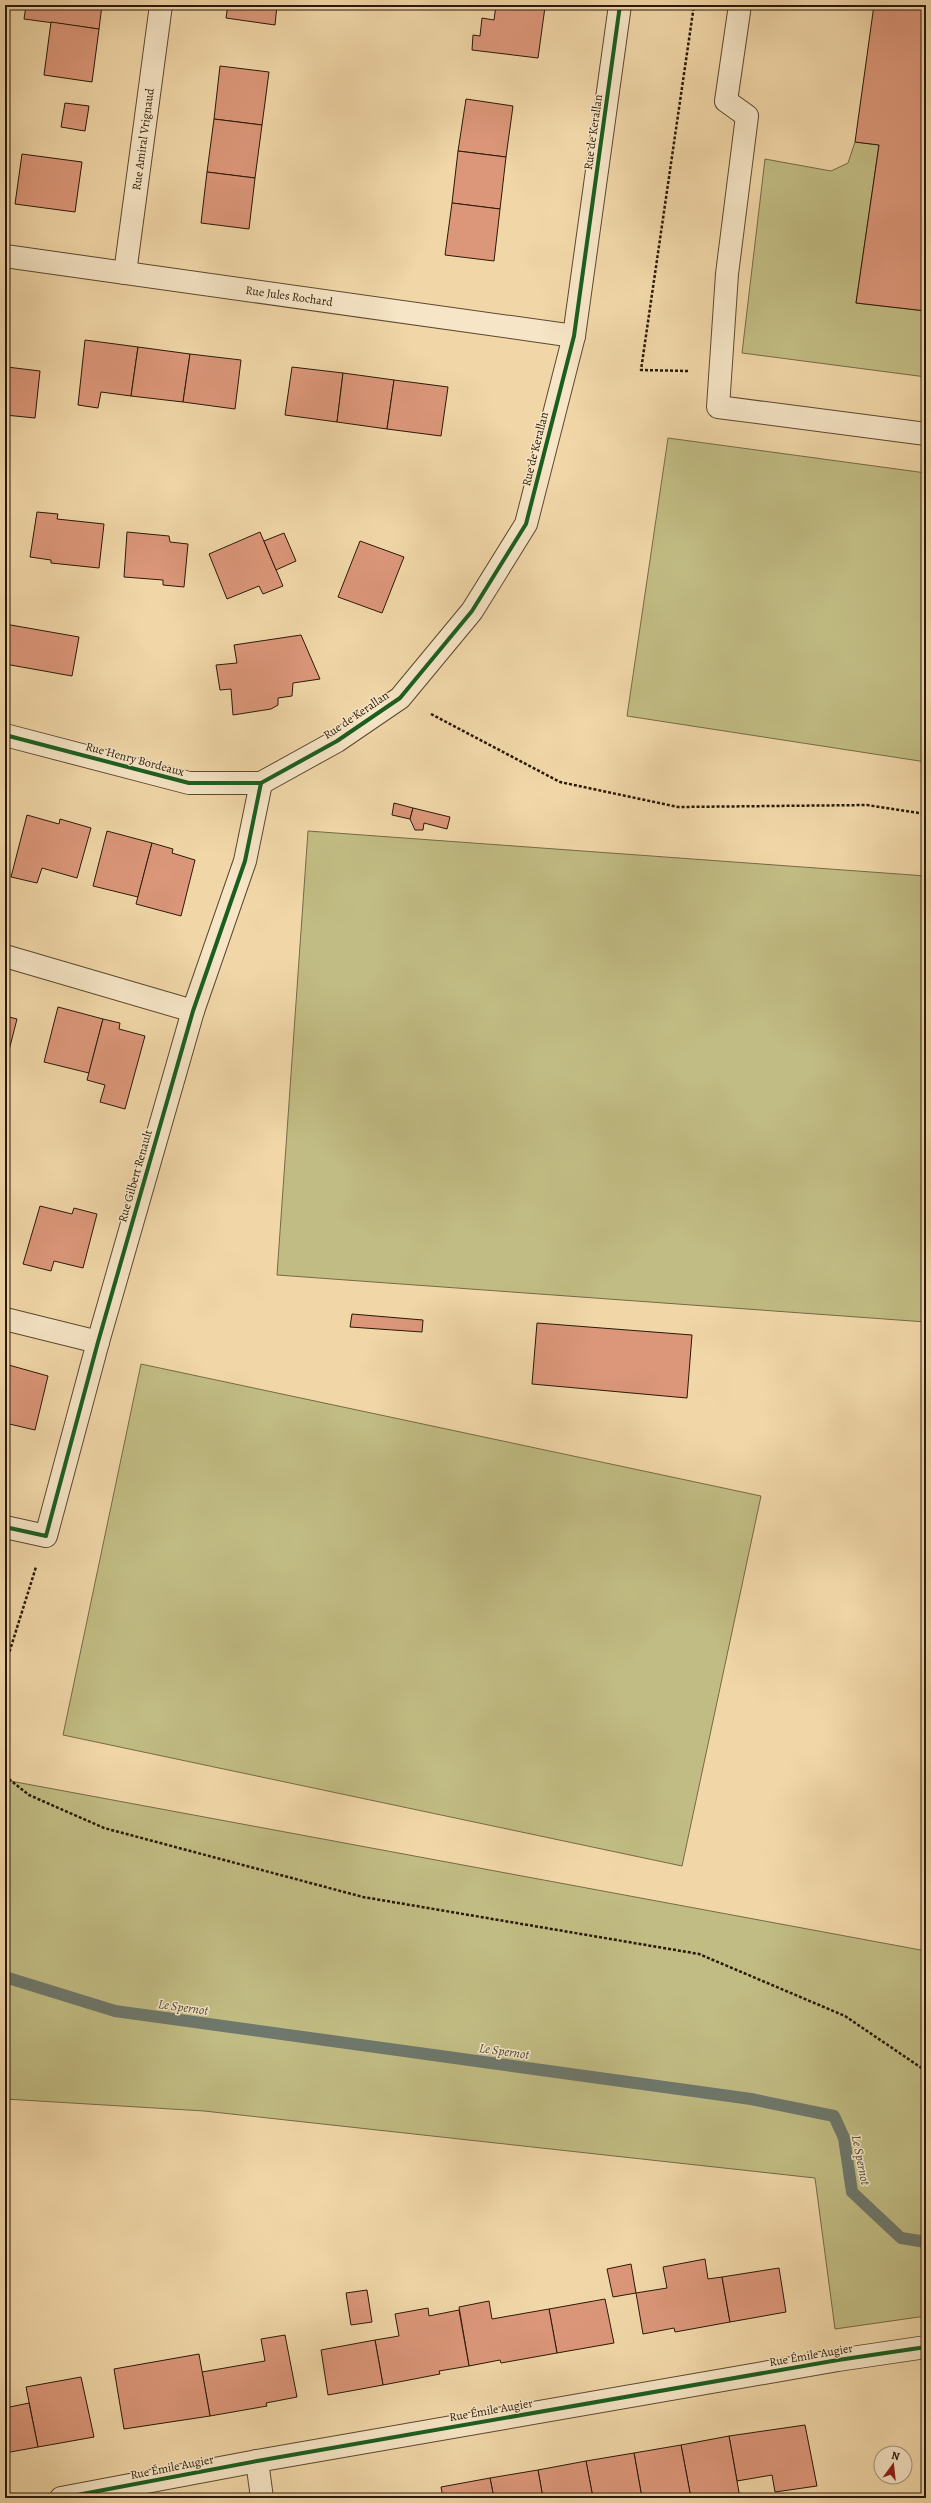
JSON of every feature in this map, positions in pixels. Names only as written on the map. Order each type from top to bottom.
[{"type":"street","name":"Rue Amiral Vrignaud","points":[[125,273],[161,5]]},
{"type":"street","name":"Rue de Kerallan","points":[[261,783],[337,741],[400,698],[472,611],[526,524],[574,336],[620,5]]},
{"type":"street","points":[[740,5],[726,101],[747,116],[727,274],[718,407],[926,434]]},
{"type":"street","name":"Rue Jules Rochard","points":[[5,256],[574,336]]},
{"type":"street","name":"Rue Henry Bordeaux","points":[[5,735],[189,783],[261,783]]},
{"type":"street","name":"Rue Gilbert Renault","points":[[46,1536],[98,1342],[193,1011],[244,861],[261,783]]},
{"type":"street","points":[[5,956],[193,1011]]},
{"type":"street","points":[[5,1319],[98,1342]]},
{"type":"street","points":[[5,1527],[46,1536]]},
{"type":"street","name":"Rue Émile Augier","points":[[61,2498],[257,2461],[838,2360],[926,2347]]},
{"type":"street","points":[[257,2461],[262,2498]]},
{"type":"path","points":[[694,5],[641,370],[721,372]]},
{"type":"path","points":[[400,698],[560,782],[678,808],[867,805],[926,814]]},
{"type":"path","points":[[5,1666],[46,1536]]},
{"type":"path","points":[[5,1776],[29,1795],[104,1828],[363,1897],[699,1954],[845,2016],[926,2071]]},
{"type":"shaded area","points":[[855,142],[879,145],[856,303],[926,311],[926,377],[742,353],[765,159],[831,171],[848,163]]},
{"type":"shaded area","points":[[668,438],[926,473],[926,762],[627,716]]},
{"type":"shaded area","points":[[308,831],[926,876],[926,1322],[277,1275]]},
{"type":"shaded area","points":[[141,1364],[761,1496],[682,1866],[63,1735]]},
{"type":"shaded area","points":[[5,1780],[926,1951],[926,2316],[835,2329],[815,2178],[204,2111],[5,2099]]},
{"type":"building","points":[[33,5],[102,5],[99,29],[24,19],[26,6],[32,7]]},
{"type":"building","points":[[228,5],[277,5],[275,25],[226,18]]},
{"type":"building","points":[[496,5],[545,7],[538,58],[472,50],[473,35],[480,36],[482,18],[494,20]]},
{"type":"building","points":[[874,5],[926,5],[926,311],[856,303],[879,145],[855,142]]},
{"type":"building","points":[[51,22],[99,29],[92,82],[44,75]]},
{"type":"building","points":[[220,66],[269,72],[262,125],[214,119]]},
{"type":"building","points":[[466,99],[513,106],[506,157],[458,151]]},
{"type":"building","points":[[65,103],[89,106],[85,131],[61,127]]},
{"type":"building","points":[[214,119],[262,125],[255,178],[207,172]]},
{"type":"building","points":[[458,151],[506,157],[500,209],[452,203]]},
{"type":"building","points":[[22,154],[82,162],[75,212],[15,204]]},
{"type":"building","points":[[207,172],[255,178],[249,229],[201,223]]},
{"type":"building","points":[[452,203],[500,209],[494,261],[445,255]]},
{"type":"building","points":[[85,340],[138,347],[131,396],[101,392],[98,408],[78,405]]},
{"type":"building","points":[[138,347],[190,354],[183,402],[131,396]]},
{"type":"building","points":[[190,354],[241,360],[235,409],[183,402]]},
{"type":"building","points":[[7,367],[40,371],[35,418],[5,415]]},
{"type":"building","points":[[292,367],[343,373],[337,422],[285,415]]},
{"type":"building","points":[[343,373],[394,380],[387,429],[337,422]]},
{"type":"building","points":[[394,380],[448,387],[441,436],[387,429]]},
{"type":"building","points":[[37,512],[58,514],[57,519],[104,524],[99,568],[51,563],[51,560],[30,557]]},
{"type":"building","points":[[127,532],[169,536],[170,542],[188,544],[184,587],[163,585],[163,580],[124,577]]},
{"type":"building","points":[[260,532],[283,586],[263,594],[259,586],[227,599],[209,554]]},
{"type":"building","points":[[284,533],[296,561],[276,570],[264,541]]},
{"type":"building","points":[[360,541],[404,557],[382,613],[338,597]]},
{"type":"building","points":[[5,624],[79,637],[72,676],[5,664]]},
{"type":"building","points":[[301,635],[320,679],[293,683],[292,696],[278,698],[278,705],[271,709],[233,715],[231,689],[220,690],[216,665],[237,663],[234,645]]},
{"type":"building","points":[[394,803],[413,808],[410,819],[392,815]]},
{"type":"building","points":[[413,808],[450,817],[447,829],[424,823],[423,830],[415,830],[410,819]]},
{"type":"building","points":[[27,815],[59,824],[60,819],[91,828],[77,878],[42,868],[37,883],[11,877]]},
{"type":"building","points":[[107,831],[152,843],[138,897],[93,886]]},
{"type":"building","points":[[152,843],[173,849],[172,853],[195,860],[181,916],[136,904]]},
{"type":"building","points":[[58,1007],[103,1019],[89,1073],[44,1062]]},
{"type":"building","points":[[5,1016],[17,1019],[5,1066]]},
{"type":"building","points":[[103,1019],[120,1023],[119,1029],[145,1036],[125,1109],[100,1102],[105,1085],[87,1080]]},
{"type":"building","points":[[40,1206],[72,1214],[74,1208],[97,1214],[83,1268],[54,1261],[51,1271],[23,1264]]},
{"type":"building","points":[[352,1314],[423,1320],[422,1332],[350,1327]]},
{"type":"building","points":[[537,1323],[692,1335],[687,1398],[532,1384]]},
{"type":"building","points":[[5,1364],[48,1376],[35,1430],[5,1423]]},
{"type":"building","points":[[5,2164],[9,2189],[5,2190]]},
{"type":"building","points":[[705,2259],[708,2279],[722,2277],[730,2322],[675,2332],[674,2328],[643,2334],[636,2293],[667,2288],[663,2267]]},
{"type":"building","points":[[631,2264],[636,2293],[613,2297],[607,2269]]},
{"type":"building","points":[[779,2268],[786,2312],[730,2322],[722,2277]]},
{"type":"building","points":[[367,2290],[372,2322],[351,2325],[346,2293]]},
{"type":"building","points":[[605,2299],[614,2343],[557,2353],[549,2309]]},
{"type":"building","points":[[489,2301],[492,2319],[549,2309],[557,2353],[501,2363],[500,2360],[469,2366],[459,2307]]},
{"type":"building","points":[[428,2308],[429,2316],[459,2310],[469,2366],[439,2371],[440,2374],[383,2385],[375,2340],[399,2336],[395,2314]]},
{"type":"building","points":[[285,2335],[297,2397],[266,2403],[267,2406],[210,2416],[202,2372],[265,2361],[261,2339]]},
{"type":"building","points":[[375,2340],[383,2385],[328,2395],[321,2350]]},
{"type":"building","points":[[199,2354],[210,2416],[124,2429],[114,2369]]},
{"type":"building","points":[[81,2377],[94,2437],[38,2447],[26,2387]]},
{"type":"building","points":[[29,2403],[38,2447],[5,2453],[5,2408]]},
{"type":"building","points":[[805,2425],[817,2486],[775,2492],[772,2475],[737,2481],[729,2436]]},
{"type":"building","points":[[729,2436],[740,2498],[691,2498],[681,2445]]},
{"type":"building","points":[[681,2445],[691,2498],[642,2498],[634,2453]]},
{"type":"building","points":[[634,2453],[642,2498],[593,2498],[586,2461]]},
{"type":"building","points":[[586,2461],[593,2498],[543,2498],[538,2470]]},
{"type":"building","points":[[538,2470],[543,2498],[494,2498],[490,2478]]},
{"type":"building","points":[[490,2478],[494,2498],[443,2498],[441,2487]]},
{"type":"waterway","name":"Le Spernot","points":[[5,1977],[115,2011],[751,2099],[834,2116],[844,2138],[852,2192],[901,2238],[926,2242]]},
{"type":"cycle path","points":[[5,735],[189,783],[261,783],[337,741],[400,698],[472,611],[526,524],[574,336],[620,5]]},
{"type":"cycle path","points":[[5,1527],[46,1536],[98,1342],[193,1011],[245,861],[261,783]]},
{"type":"cycle path","points":[[61,2498],[257,2461],[838,2360],[926,2347]]}]
